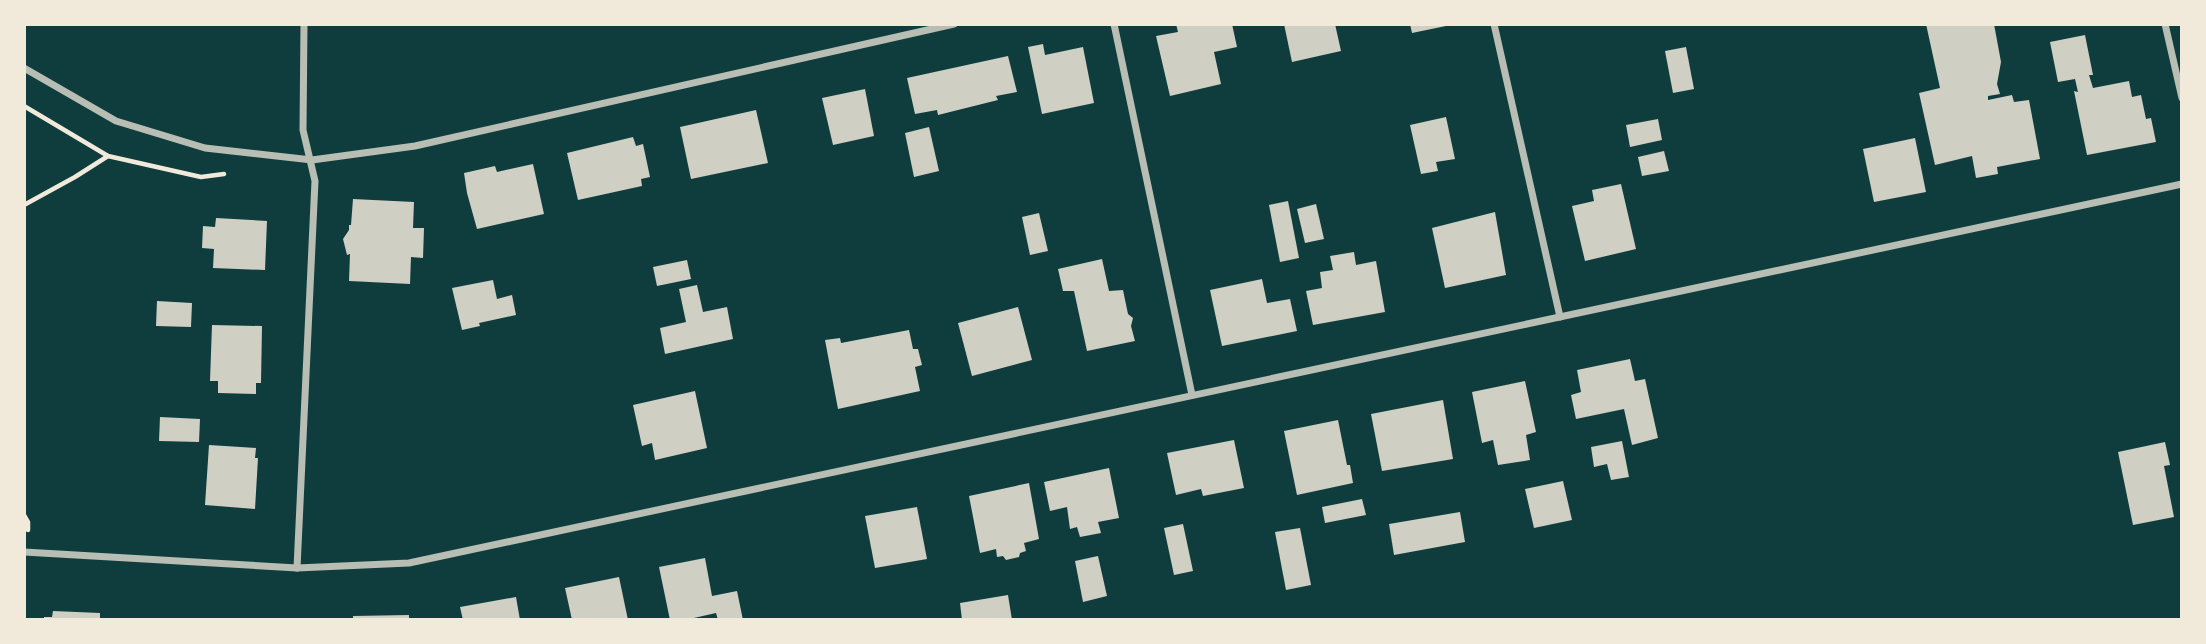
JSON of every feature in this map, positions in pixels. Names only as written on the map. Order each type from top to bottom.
[{"type":"street","points":[[297,568],[315,181],[303,130],[304,24]]},
{"type":"street","points":[[24,68],[116,121],[205,148],[312,160],[415,146],[954,24]]},
{"type":"street","points":[[1114,24],[1192,396]]},
{"type":"street","points":[[1494,24],[1560,317]]},
{"type":"street","points":[[2165,24],[2182,98]]},
{"type":"street","points":[[24,552],[297,568],[409,563],[2182,184]]},
{"type":"path","points":[[24,205],[108,156]]},
{"type":"building","points":[[1176,24],[1232,24],[1237,47],[1214,52],[1221,84],[1170,96],[1156,36],[1178,32]]},
{"type":"building","points":[[1284,24],[1335,24],[1341,51],[1292,62]]},
{"type":"building","points":[[1410,24],[1446,24],[1446,26],[1412,33]]},
{"type":"building","points":[[1926,24],[1994,24],[2001,62],[1997,84],[2000,94],[1988,96],[1988,100],[2012,95],[2014,102],[2029,100],[2040,159],[1997,167],[1998,174],[1976,178],[1972,156],[1935,165],[1919,93],[1940,88]]},
{"type":"building","points":[[2085,35],[2093,88],[2129,81],[2132,97],[2141,95],[2146,119],[2151,118],[2156,142],[2087,155],[2074,91],[2078,92],[2075,79],[2058,82],[2050,42]]},
{"type":"building","points":[[1043,44],[1045,55],[1083,47],[1094,103],[1042,114],[1028,47]]},
{"type":"building","points":[[1686,47],[1694,89],[1673,93],[1665,51]]},
{"type":"building","points":[[1008,56],[1017,92],[996,96],[998,100],[938,115],[937,110],[915,114],[907,78]]},
{"type":"building","points":[[865,89],[874,136],[833,145],[822,98]]},
{"type":"building","points":[[756,110],[768,163],[691,179],[680,127]]},
{"type":"building","points":[[1446,117],[1455,159],[1436,162],[1438,171],[1421,174],[1410,125]]},
{"type":"building","points":[[1658,119],[1662,140],[1630,147],[1626,125]]},
{"type":"building","points":[[929,127],[939,171],[914,177],[905,133]]},
{"type":"building","points":[[633,137],[636,146],[643,144],[650,177],[641,179],[642,186],[578,200],[567,153]]},
{"type":"building","points":[[1915,138],[1926,192],[1874,202],[1863,149]]},
{"type":"building","points":[[1664,151],[1669,171],[1642,176],[1638,157]]},
{"type":"building","points":[[533,164],[544,214],[477,229],[464,173],[495,166],[497,172]]},
{"type":"building","points":[[1621,184],[1636,249],[1585,261],[1572,206],[1594,201],[1592,190]]},
{"type":"building","points":[[353,199],[414,202],[413,228],[424,228],[423,258],[411,257],[410,284],[349,281],[350,254],[347,255],[343,239],[351,225]]},
{"type":"building","points":[[1288,201],[1299,258],[1280,262],[1269,205]]},
{"type":"building","points":[[1316,204],[1324,239],[1305,243],[1297,209]]},
{"type":"building","points":[[1495,212],[1506,275],[1445,288],[1432,228]]},
{"type":"building","points":[[1039,213],[1048,251],[1030,255],[1022,217]]},
{"type":"building","points":[[216,218],[267,221],[265,270],[213,268],[214,249],[202,248],[203,226],[215,227]]},
{"type":"building","points":[[1354,252],[1356,265],[1376,261],[1385,312],[1313,325],[1306,291],[1322,288],[1320,272],[1333,270],[1330,256]]},
{"type":"building","points":[[1102,259],[1109,291],[1123,290],[1128,314],[1133,318],[1131,326],[1135,341],[1087,351],[1074,291],[1063,291],[1058,269]]},
{"type":"building","points":[[687,260],[691,279],[657,286],[653,267]]},
{"type":"building","points":[[1262,279],[1267,303],[1290,299],[1297,331],[1222,346],[1210,290]]},
{"type":"building","points":[[493,280],[497,299],[512,295],[516,315],[479,323],[480,326],[462,330],[452,288]]},
{"type":"building","points":[[697,285],[703,312],[727,307],[733,339],[665,354],[660,328],[686,322],[679,289]]},
{"type":"building","points":[[157,301],[192,303],[191,327],[156,326]]},
{"type":"building","points":[[1018,307],[1032,360],[972,376],[958,323]]},
{"type":"building","points":[[212,325],[262,326],[261,383],[256,383],[256,394],[218,393],[218,381],[210,381]]},
{"type":"building","points":[[909,330],[913,349],[918,349],[922,365],[915,367],[920,391],[838,409],[825,340],[840,338],[841,343]]},
{"type":"building","points":[[1630,359],[1635,381],[1645,379],[1658,438],[1632,445],[1624,409],[1576,419],[1571,395],[1581,392],[1577,370]]},
{"type":"building","points":[[1525,381],[1536,432],[1526,435],[1530,460],[1498,465],[1493,440],[1482,443],[1472,392]]},
{"type":"building","points":[[695,391],[707,448],[655,460],[652,443],[642,446],[633,405]]},
{"type":"building","points":[[1443,400],[1453,459],[1382,471],[1371,414]]},
{"type":"building","points":[[160,417],[200,419],[199,442],[159,441]]},
{"type":"building","points":[[1338,420],[1353,483],[1297,495],[1284,431]]},
{"type":"building","points":[[1234,440],[1244,488],[1203,496],[1201,489],[1176,495],[1167,453]]},
{"type":"building","points":[[1622,441],[1629,477],[1611,480],[1607,464],[1594,467],[1591,447]]},
{"type":"building","points":[[2165,442],[2170,465],[2164,466],[2174,517],[2133,525],[2118,452]]},
{"type":"building","points":[[209,445],[256,448],[255,458],[258,458],[255,509],[205,505]]},
{"type":"building","points":[[1109,468],[1119,518],[1098,522],[1101,533],[1080,537],[1077,527],[1070,529],[1067,507],[1050,511],[1044,482]]},
{"type":"building","points":[[1563,481],[1572,520],[1534,528],[1525,489]]},
{"type":"building","points":[[1029,483],[1039,539],[1024,543],[1026,551],[1020,553],[1019,557],[1006,560],[1003,556],[997,557],[996,549],[980,553],[969,496]]},
{"type":"building","points":[[1362,499],[1366,515],[1325,523],[1322,507]]},
{"type":"building","points":[[917,507],[927,559],[875,568],[865,516]]},
{"type":"building","points":[[1460,512],[1465,542],[1394,555],[1389,524]]},
{"type":"building","points":[[1183,524],[1193,571],[1174,575],[1164,528]]},
{"type":"building","points":[[1300,528],[1311,585],[1286,590],[1275,532]]},
{"type":"building","points":[[1098,556],[1107,596],[1083,602],[1075,561]]},
{"type":"building","points":[[705,558],[712,596],[737,591],[743,620],[718,620],[716,613],[685,620],[670,620],[659,567]]},
{"type":"building","points":[[619,577],[628,620],[572,620],[565,588]]},
{"type":"building","points":[[1008,595],[1012,620],[962,620],[960,603]]},
{"type":"building","points":[[516,597],[520,620],[463,620],[460,607]]},
{"type":"building","points":[[53,611],[100,613],[100,620],[44,620],[44,617],[52,617]]},
{"type":"building","points":[[409,615],[409,620],[353,620],[353,616]]}]
